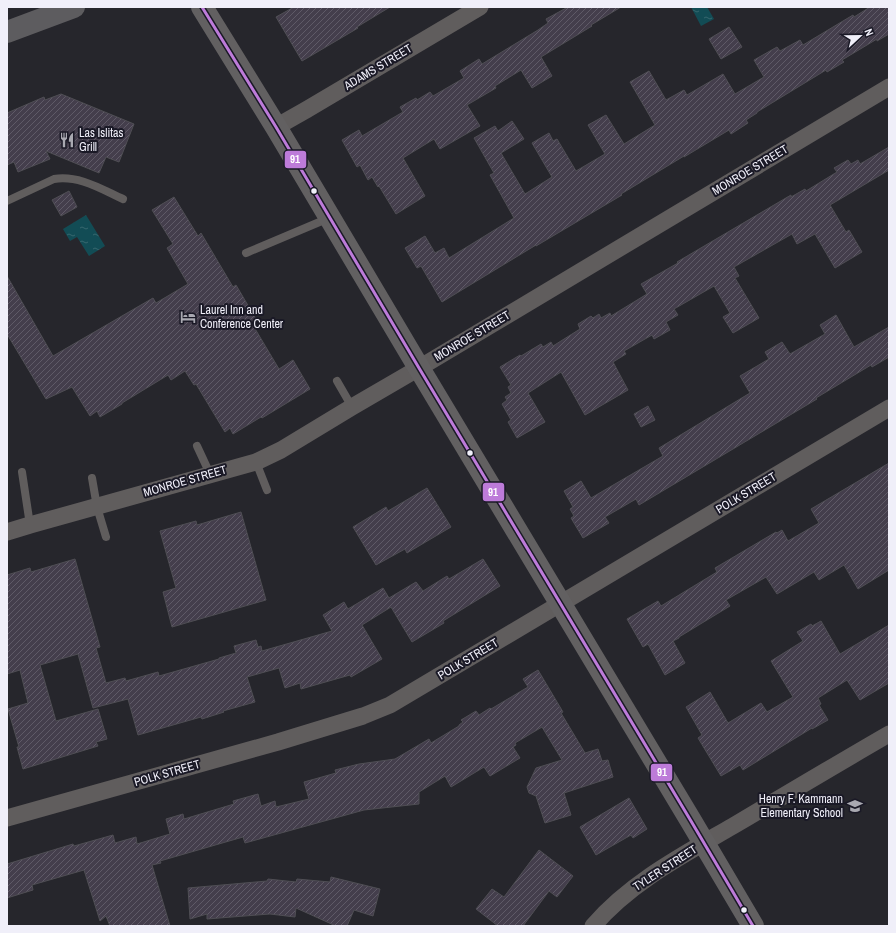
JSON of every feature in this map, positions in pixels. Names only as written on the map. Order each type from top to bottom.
[{"type":"highway","points":[[7,32],[74,7]]},
{"type":"main road","points":[[202,7],[276,127],[753,926]]},
{"type":"street","name":"ADAMS STREET","points":[[276,127],[480,7]]},
{"type":"street","name":"MONROE STREET","points":[[7,532],[256,462],[281,450],[352,406],[419,368],[889,87]]},
{"type":"street","name":"POLK STREET","points":[[7,818],[278,742],[377,711],[390,705],[889,408]]},
{"type":"street","name":"TYLER STREET","points":[[593,926],[628,892],[655,873],[704,842],[889,734]]},
{"type":"lane","points":[[7,201],[54,179],[63,177],[87,182],[122,199]]},
{"type":"lane","points":[[246,253],[330,218]]},
{"type":"lane","points":[[337,381],[352,406]]},
{"type":"lane","points":[[197,446],[210,474]]},
{"type":"lane","points":[[256,462],[267,490]]},
{"type":"lane","points":[[22,472],[30,525]]},
{"type":"lane","points":[[92,478],[97,506],[106,537]]},
{"type":"water","points":[[691,7],[707,7],[714,19],[701,26]]},
{"type":"water","points":[[86,215],[105,246],[89,256],[77,237],[70,241],[63,229]]},
{"type":"building","points":[[294,7],[390,7],[302,61],[276,17]]},
{"type":"building","points":[[568,7],[621,7],[541,57],[552,76],[532,88],[521,70],[495,86],[496,88],[467,105],[480,126],[440,149],[434,139],[403,158],[425,196],[396,214],[372,177],[368,180],[360,165],[357,167],[342,140],[359,130],[362,136],[403,112],[400,107],[416,98],[417,100],[430,92],[433,96],[464,78],[460,71],[479,59],[482,64],[538,30],[548,23],[546,19]]},
{"type":"building","points":[[870,7],[889,7],[889,34],[877,41],[877,39],[842,60],[844,62],[827,72],[826,70],[757,112],[746,120],[748,123],[731,134],[729,130],[684,156],[621,194],[622,195],[442,302],[421,266],[417,268],[405,248],[425,236],[435,253],[444,248],[449,258],[514,218],[490,175],[494,173],[474,138],[495,126],[498,131],[512,121],[524,139],[501,153],[525,194],[552,177],[532,143],[549,133],[553,141],[557,139],[576,171],[605,154],[588,125],[606,115],[624,144],[655,125],[630,82],[649,71],[666,100],[684,90],[687,95],[723,74],[735,94],[764,77],[754,60],[777,47],[780,51],[800,40],[803,45],[853,15],[854,17]]},
{"type":"building","points":[[729,27],[742,47],[721,59],[709,39]]},
{"type":"building","name":"Las Islitas Grill","points":[[61,94],[134,124],[119,162],[106,157],[99,173],[46,151],[50,159],[18,172],[14,162],[7,165],[7,113],[44,97],[45,100]]},
{"type":"building","points":[[889,147],[889,170],[830,205],[846,232],[849,230],[862,252],[835,268],[815,234],[797,244],[792,234],[734,267],[739,276],[735,278],[759,318],[733,333],[723,317],[730,313],[714,286],[674,309],[678,315],[666,322],[670,330],[654,339],[652,335],[624,351],[626,354],[613,362],[628,390],[585,415],[561,372],[528,393],[545,422],[517,438],[508,422],[511,420],[502,404],[507,400],[505,397],[511,393],[508,387],[511,385],[500,367],[541,344],[543,347],[551,342],[553,346],[580,329],[578,324],[591,316],[593,318],[599,314],[601,318],[610,313],[611,316],[647,294],[641,284],[678,263],[677,262],[791,195],[791,197],[805,189],[806,191],[837,172],[834,168],[848,160],[851,164],[858,160],[860,164]]},
{"type":"building","points":[[69,191],[77,207],[61,216],[52,200]]},
{"type":"building","name":"Laurel Inn and Conference Center","points":[[174,197],[198,236],[201,233],[233,287],[236,285],[256,319],[251,322],[279,369],[293,360],[310,389],[233,434],[230,428],[225,432],[196,384],[194,385],[185,371],[171,380],[168,375],[100,417],[97,411],[90,416],[72,387],[46,399],[7,334],[7,276],[53,356],[153,298],[156,303],[188,284],[167,248],[173,244],[152,210]]},
{"type":"building","points":[[836,315],[854,347],[889,327],[889,357],[872,367],[871,365],[816,398],[817,399],[639,505],[636,499],[605,517],[609,523],[583,538],[571,518],[574,516],[570,509],[573,507],[564,491],[581,481],[591,498],[663,456],[659,448],[750,393],[740,376],[769,359],[765,352],[782,342],[790,354],[825,334],[820,325]]},
{"type":"building","points":[[648,406],[655,420],[641,427],[634,414]]},
{"type":"building","points":[[889,463],[889,570],[858,589],[844,565],[819,580],[814,572],[777,594],[766,577],[726,600],[730,606],[673,641],[685,663],[665,675],[648,644],[643,647],[627,619],[658,601],[661,606],[717,572],[715,568],[776,532],[777,533],[782,530],[788,541],[819,523],[811,509]]},
{"type":"building","points":[[427,488],[451,527],[407,553],[405,549],[376,565],[353,527],[386,507],[388,511]]},
{"type":"building","points":[[241,512],[266,600],[172,627],[163,592],[176,588],[160,531],[196,521],[197,525]]},
{"type":"building","points":[[75,559],[100,647],[96,648],[106,683],[125,678],[126,681],[158,672],[159,676],[219,659],[236,653],[234,646],[256,640],[258,647],[261,646],[262,651],[332,631],[323,615],[344,602],[348,609],[383,588],[389,598],[416,582],[423,591],[447,576],[449,579],[483,559],[500,586],[412,642],[391,607],[362,625],[382,659],[351,677],[350,675],[301,689],[300,683],[285,688],[279,668],[247,677],[255,702],[223,711],[224,712],[202,719],[201,717],[138,735],[128,699],[93,708],[78,654],[40,665],[56,721],[98,709],[107,739],[96,742],[98,746],[23,769],[17,747],[19,747],[8,709],[28,703],[20,670],[7,674],[7,575],[30,568],[31,572]]},
{"type":"building","points":[[821,621],[840,654],[889,625],[889,683],[860,700],[847,680],[818,698],[821,704],[819,705],[828,720],[812,728],[743,770],[740,765],[721,776],[698,738],[702,735],[686,707],[710,692],[728,723],[761,703],[767,712],[793,697],[771,661],[803,641],[797,632],[811,624],[812,626]]},
{"type":"building","points":[[538,670],[585,753],[598,749],[602,761],[608,760],[613,777],[564,793],[571,815],[545,823],[536,796],[529,793],[527,787],[536,768],[562,760],[542,727],[515,743],[516,745],[513,747],[520,758],[490,776],[484,767],[451,787],[445,776],[419,792],[419,804],[364,810],[245,843],[243,837],[160,861],[161,863],[152,865],[170,926],[110,926],[106,916],[100,921],[84,870],[32,885],[33,890],[7,898],[7,864],[73,844],[74,846],[113,835],[115,843],[136,837],[137,844],[170,834],[166,819],[183,814],[184,819],[234,804],[233,801],[258,794],[261,806],[275,801],[276,807],[309,799],[304,782],[336,773],[335,770],[359,764],[395,759],[429,739],[431,743],[459,726],[463,722],[461,720],[476,711],[479,715],[528,687],[523,679]]},
{"type":"building","points":[[629,798],[647,829],[633,838],[631,835],[596,855],[580,827]]},
{"type":"building","points":[[539,850],[573,876],[557,897],[549,891],[523,926],[498,926],[476,909],[492,889],[504,897]]},
{"type":"building","points":[[331,877],[380,889],[373,916],[354,910],[347,926],[336,926],[296,908],[295,917],[270,914],[207,919],[207,914],[190,919],[188,888],[267,881],[268,879],[296,882],[297,879],[330,882]]},
{"type":"transit line","name":"91","points":[[202,7],[276,127],[753,926]]},
{"type":"place","name":"Las Islitas Grill","points":[[67,140]]},
{"type":"place","name":"Laurel Inn and Conference Center","points":[[188,317]]},
{"type":"place","name":"Henry F. Kammann Elementary School","points":[[855,806]]}]
